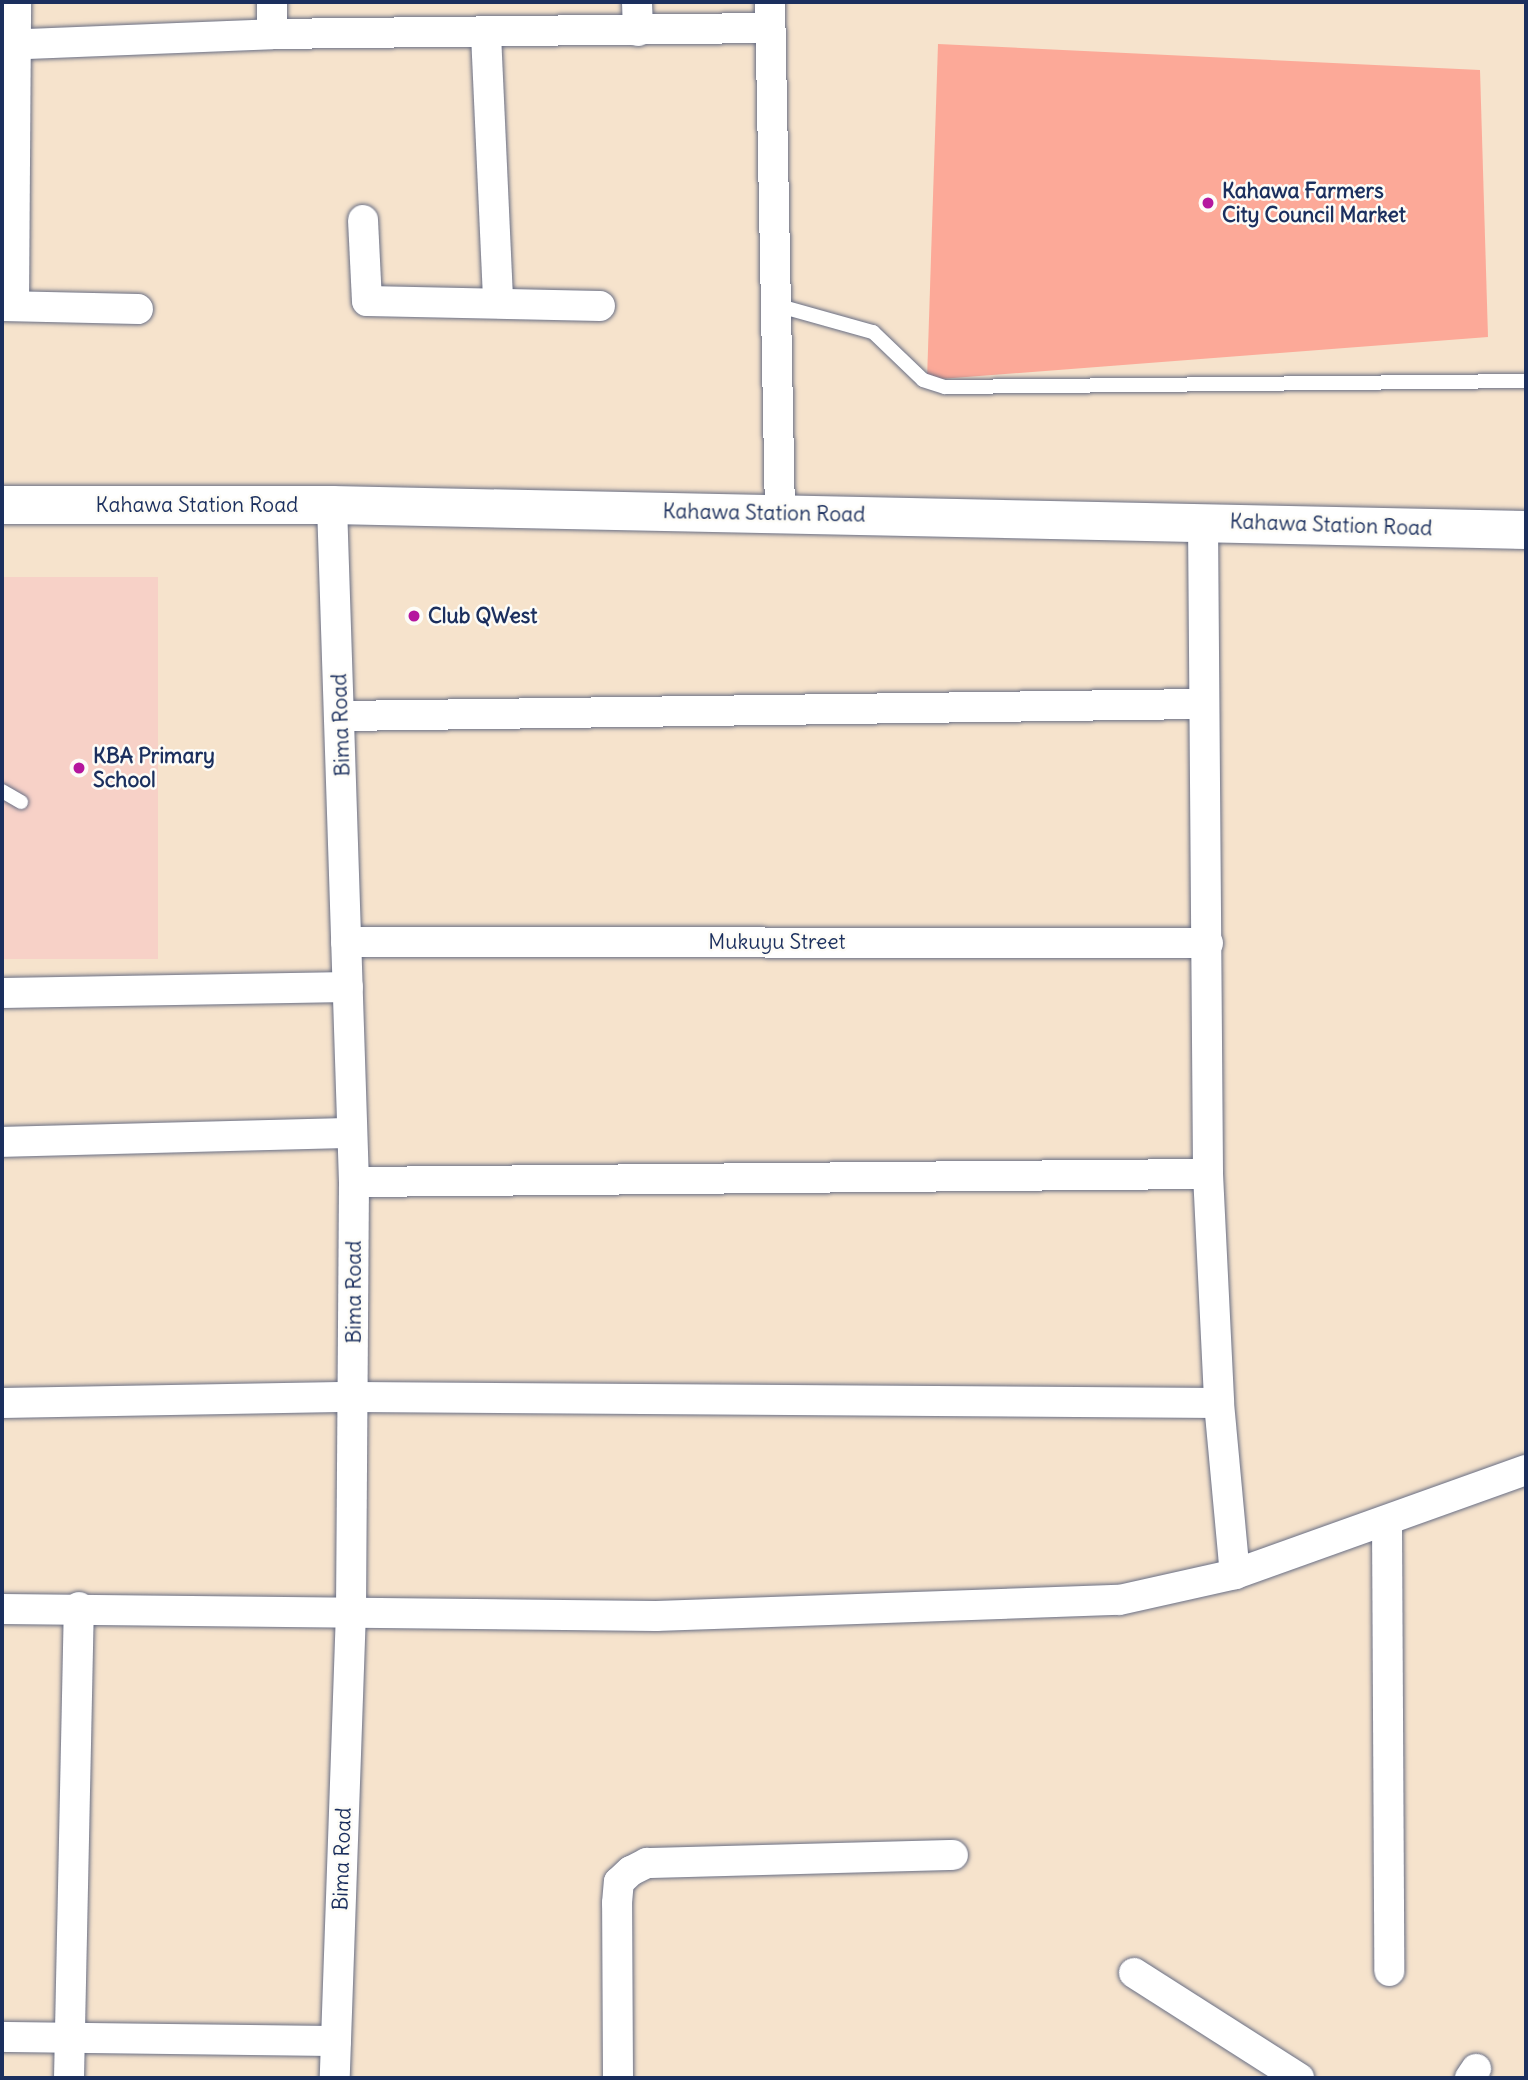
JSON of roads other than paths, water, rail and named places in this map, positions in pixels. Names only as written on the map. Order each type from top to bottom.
[{"type":"street","points":[[16,2],[8,45],[8,306],[138,309]]},
{"type":"street","points":[[272,2],[272,34]]},
{"type":"street","points":[[8,45],[272,34],[486,34],[637,16],[770,15],[780,513]]},
{"type":"street","points":[[486,34],[498,300]]},
{"type":"street","points":[[363,220],[368,301],[498,300],[600,306]]},
{"type":"street","name":"Kahawa Station Road","points":[[2,505],[332,505],[1203,521],[1526,530]]},
{"type":"street","name":"Bima Road","points":[[332,505],[341,716],[354,1182],[351,1611],[335,2078]]},
{"type":"street","points":[[1203,521],[1208,1174],[1219,1403],[1235,1574]]},
{"type":"street","points":[[341,716],[1203,704]]},
{"type":"street","name":"Mukuyu Street","points":[[346,942],[1208,943]]},
{"type":"street","points":[[2,993],[348,987]]},
{"type":"street","points":[[2,1142],[351,1133]]},
{"type":"street","points":[[354,1182],[1208,1174]]},
{"type":"street","points":[[2,1403],[354,1397],[1219,1403]]},
{"type":"street","points":[[2,1609],[79,1606],[656,1616],[1119,1600],[1235,1574],[1387,1522],[1526,1470]]},
{"type":"street","points":[[1387,1522],[1389,1971]]},
{"type":"street","points":[[69,2078],[79,1606]]},
{"type":"street","points":[[618,2078],[617,1903],[619,1882],[631,1871],[647,1863],[953,1855]]},
{"type":"street","points":[[1134,1973],[1299,2078]]},
{"type":"street","points":[[2,2037],[336,2041]]},
{"type":"lane","points":[[776,305],[873,332],[923,380],[945,387],[1526,382]]},
{"type":"lane","points":[[2,791],[21,802]]},
{"type":"place","name":"Kahawa Farmers City Council Market","points":[[1208,203]]},
{"type":"place","name":"Club QWest","points":[[414,616]]},
{"type":"place","name":"KBA Primary School","points":[[79,768]]}]
